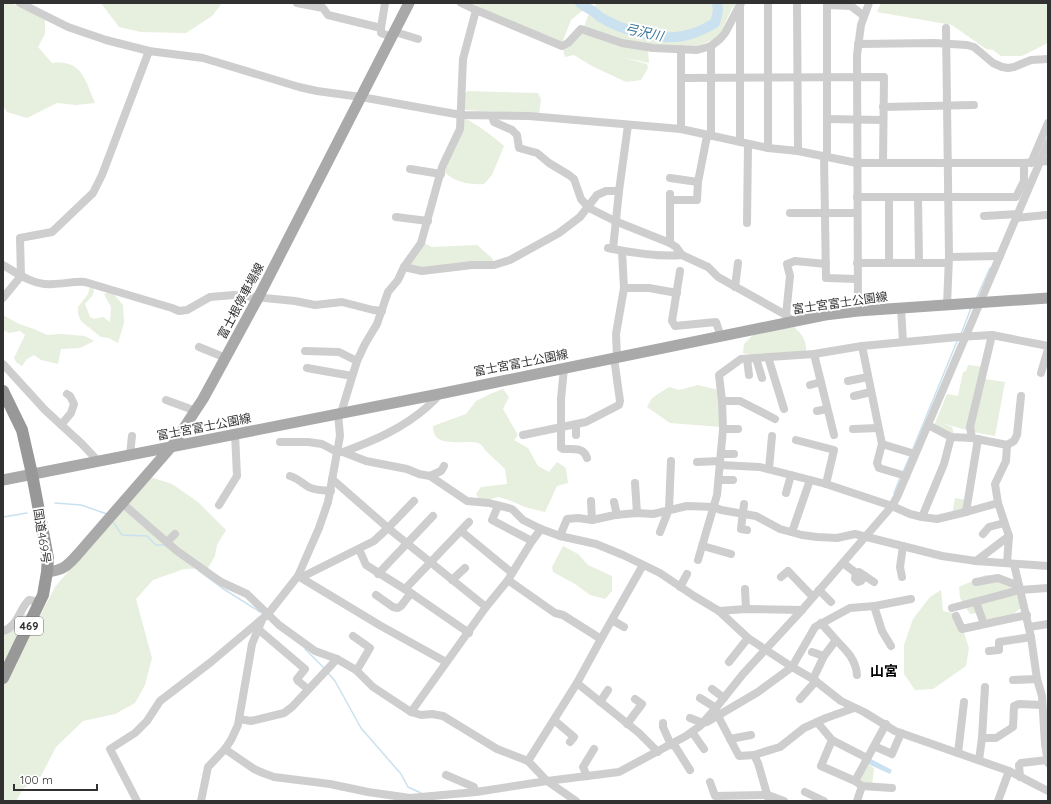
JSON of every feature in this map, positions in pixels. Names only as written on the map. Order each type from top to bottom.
[{"type":"highway","name":"国道469号","points":[[3,390],[22,430],[48,558],[46,584],[40,602],[3,678]]},
{"type":"main road","name":"富士根停車場線","points":[[47,572],[60,570],[78,554],[172,446],[196,411],[258,298],[409,3]]},
{"type":"main road","name":"富士宮富士公園線","points":[[3,480],[721,337],[790,318],[858,311],[1048,298]]},
{"type":"street","points":[[20,3],[68,27],[106,40],[150,51],[203,58],[317,91],[361,97],[461,116],[529,116],[681,129],[768,148],[798,151],[857,163],[1036,162]]},
{"type":"street","points":[[297,3],[323,8],[328,15],[393,34],[418,39]]},
{"type":"street","points":[[381,30],[385,3]]},
{"type":"street","points":[[461,3],[562,46],[568,43],[581,29],[622,43],[653,48],[697,50],[711,46],[720,39],[725,33],[741,4]]},
{"type":"street","points":[[768,3],[768,148]]},
{"type":"street","points":[[798,3],[798,151]]},
{"type":"street","points":[[741,4],[741,78],[746,223]]},
{"type":"street","points":[[857,279],[826,278],[825,156],[828,119],[828,4],[867,9],[858,44],[858,311]]},
{"type":"street","points":[[138,801],[110,749],[135,733],[147,721],[160,701],[211,662],[265,616],[300,577],[328,502],[332,479],[340,452],[339,413],[356,361],[377,324],[388,292],[398,280],[404,267],[421,243],[442,167],[460,129],[463,59],[476,10]]},
{"type":"street","points":[[946,28],[949,260],[947,305]]},
{"type":"street","points":[[372,34],[381,30]]},
{"type":"street","points":[[858,44],[947,43],[967,45],[974,47],[993,63],[1008,68],[1031,60],[1047,59]]},
{"type":"street","points":[[670,243],[671,197],[697,200],[698,182],[709,136],[711,46]]},
{"type":"street","points":[[681,49],[681,129]]},
{"type":"street","points":[[3,298],[21,276],[20,238],[52,232],[93,193],[102,176],[150,51]]},
{"type":"street","points":[[682,78],[884,78],[884,163]]},
{"type":"street","points":[[883,107],[974,104]]},
{"type":"street","points":[[492,116],[494,122],[512,130],[517,134],[519,148],[537,153],[574,179],[581,199],[588,208],[615,221],[670,243],[676,247],[682,255],[708,267],[718,277],[790,318],[790,276],[787,264],[795,261],[826,264]]},
{"type":"street","points":[[828,119],[883,120]]},
{"type":"street","points":[[717,712],[724,698],[743,674],[802,610],[892,506],[903,475],[928,425],[967,336],[975,303],[1015,215],[1036,162],[1048,123]]},
{"type":"street","points":[[628,125],[611,249],[667,256],[682,255]]},
{"type":"street","points":[[857,197],[1016,197],[1024,181],[1048,143]]},
{"type":"street","points":[[410,169],[441,174]]},
{"type":"street","points":[[670,178],[698,182]]},
{"type":"street","points":[[404,267],[422,271],[472,265],[494,265],[526,252],[559,233],[580,217],[597,195],[606,191],[619,191]]},
{"type":"street","points":[[889,197],[889,263]]},
{"type":"street","points":[[918,197],[919,262]]},
{"type":"street","points":[[790,213],[857,213]]},
{"type":"street","points":[[984,216],[1046,215]]},
{"type":"street","points":[[396,217],[428,221]]},
{"type":"street","points":[[523,435],[586,422],[619,405],[616,334],[624,288],[622,251]]},
{"type":"street","points":[[857,262],[919,262],[996,256]]},
{"type":"street","points":[[735,287],[738,263]]},
{"type":"street","points":[[3,265],[21,276],[41,284],[52,285],[75,281],[85,282],[179,311],[187,310],[210,297],[234,296],[296,301],[314,305],[342,302],[373,310],[382,310]]},
{"type":"street","points":[[680,271],[672,321],[675,326],[716,322],[721,337]]},
{"type":"street","points":[[624,288],[649,288],[677,293]]},
{"type":"street","points":[[901,308],[903,342]]},
{"type":"street","points":[[966,512],[975,438],[970,427],[992,335]]},
{"type":"street","points":[[698,560],[714,507],[719,480],[723,429],[719,375],[741,359],[814,354],[862,346],[967,336],[992,335],[1048,346]]},
{"type":"street","points":[[862,346],[882,444],[877,463],[879,468],[903,475]]},
{"type":"street","points":[[199,347],[226,358]]},
{"type":"street","points":[[1042,373],[1048,349]]},
{"type":"street","points":[[305,351],[339,352],[356,361]]},
{"type":"street","points":[[814,354],[834,436]]},
{"type":"street","points":[[768,357],[784,409]]},
{"type":"street","points":[[756,358],[762,378]]},
{"type":"street","points":[[747,359],[749,375]]},
{"type":"street","points":[[3,364],[45,410],[98,461]]},
{"type":"street","points":[[308,368],[352,376]]},
{"type":"street","points":[[564,368],[561,392],[561,448],[580,449],[586,454],[587,458]]},
{"type":"street","points":[[848,381],[868,377]]},
{"type":"street","points":[[810,385],[821,382]]},
{"type":"street","points":[[854,396],[872,392]]},
{"type":"street","points":[[62,425],[71,413],[74,404],[70,396],[67,394]]},
{"type":"street","points":[[340,452],[374,440],[403,426],[428,406],[438,397],[439,394]]},
{"type":"street","points":[[928,425],[951,437],[975,438],[1007,445],[1014,441],[1016,435],[1021,396]]},
{"type":"street","points":[[166,400],[196,411]]},
{"type":"street","points":[[722,401],[740,401],[775,419]]},
{"type":"street","points":[[817,411],[827,409]]},
{"type":"street","points":[[576,425],[576,435]]},
{"type":"street","points":[[853,429],[878,428]]},
{"type":"street","points":[[723,429],[738,429]]},
{"type":"street","points":[[219,505],[237,476],[235,434]]},
{"type":"street","points":[[130,454],[132,436]]},
{"type":"street","points":[[769,469],[772,436]]},
{"type":"street","points":[[922,517],[944,464],[951,437]]},
{"type":"street","points":[[796,440],[834,450],[826,484]]},
{"type":"street","points":[[280,442],[308,442],[322,444],[366,461],[407,469],[419,474],[430,476],[467,501],[489,503],[512,509],[523,520],[541,529],[560,536],[596,544],[643,565],[660,573],[719,611],[748,638],[792,667],[815,680],[835,696],[854,708],[886,724],[894,731],[1009,771],[1048,791]]},
{"type":"street","points":[[882,444],[913,454]]},
{"type":"street","points":[[1007,445],[1006,461],[995,484],[998,503],[1009,536],[1011,564],[1027,614],[1037,679],[1042,696],[1048,761],[1021,763],[1019,765],[1020,777]]},
{"type":"street","points":[[720,460],[734,454]]},
{"type":"street","points":[[697,462],[720,460],[769,469],[826,484],[922,517],[937,519],[998,503]]},
{"type":"street","points":[[660,532],[669,510],[672,461]]},
{"type":"street","points":[[430,476],[441,471],[444,466]]},
{"type":"street","points":[[786,493],[791,475]]},
{"type":"street","points":[[290,476],[298,478],[312,489],[330,491]]},
{"type":"street","points":[[332,479],[388,528],[486,607]]},
{"type":"street","points":[[719,480],[733,480]]},
{"type":"street","points":[[792,532],[810,480]]},
{"type":"street","points":[[635,483],[637,513]]},
{"type":"street","points":[[300,577],[374,541],[414,501]]},
{"type":"street","points":[[591,501],[592,520]]},
{"type":"street","points":[[614,502],[617,515]]},
{"type":"street","points":[[122,503],[166,542],[221,582],[247,594],[265,616],[315,651],[337,659],[357,670],[373,687],[411,712],[443,716],[497,749],[528,761],[547,781],[576,801]]},
{"type":"street","points":[[744,504],[741,530],[747,530]]},
{"type":"street","points":[[498,506],[492,520],[532,541]]},
{"type":"street","points":[[560,536],[567,519],[578,518],[592,520],[617,515],[637,513],[652,514],[686,506],[714,507],[721,510],[756,516],[780,530],[817,537],[837,538],[856,534],[942,556],[976,561],[1048,566]]},
{"type":"street","points":[[378,574],[433,516]]},
{"type":"street","points":[[376,595],[393,607],[398,608],[401,606],[408,591],[430,562],[469,522]]},
{"type":"street","points":[[983,534],[989,527],[1004,523]]},
{"type":"street","points":[[411,712],[510,576],[541,529]]},
{"type":"street","points":[[461,531],[510,576],[555,613],[563,615],[601,639]]},
{"type":"street","points":[[166,542],[175,534]]},
{"type":"street","points":[[976,561],[1009,536]]},
{"type":"street","points":[[703,546],[731,554]]},
{"type":"street","points":[[902,577],[900,567],[903,546]]},
{"type":"street","points":[[359,549],[366,565],[378,574],[408,591],[469,633]]},
{"type":"street","points":[[843,563],[856,573],[859,572],[874,582]]},
{"type":"street","points":[[528,761],[577,683],[643,565]]},
{"type":"street","points":[[452,580],[465,568]]},
{"type":"street","points":[[781,577],[788,570],[813,597]]},
{"type":"street","points":[[680,586],[686,574]]},
{"type":"street","points":[[300,577],[381,626],[446,662]]},
{"type":"street","points":[[976,582],[998,578],[1019,588]]},
{"type":"street","points":[[952,608],[1019,588],[1048,588]]},
{"type":"street","points":[[745,589],[746,609]]},
{"type":"street","points":[[819,590],[831,602]]},
{"type":"street","points":[[225,749],[264,774],[274,777],[330,784],[368,792],[410,798],[474,792],[619,772],[658,752],[692,732],[717,712],[758,692],[792,667],[816,627],[821,623],[850,608],[874,606],[911,599]]},
{"type":"street","points":[[3,631],[12,626],[25,603],[29,600],[40,602]]},
{"type":"street","points":[[976,602],[984,624]]},
{"type":"street","points":[[874,606],[882,631],[891,646]]},
{"type":"street","points":[[719,611],[746,609],[802,610]]},
{"type":"street","points":[[956,616],[962,629],[1027,614]]},
{"type":"street","points":[[201,801],[208,767],[225,749],[238,725],[252,644],[265,616]]},
{"type":"street","points":[[612,620],[624,627]]},
{"type":"street","points":[[821,623],[849,654],[856,666],[857,675]]},
{"type":"street","points":[[1029,627],[1048,624]]},
{"type":"street","points":[[258,629],[305,669],[297,679],[308,689]]},
{"type":"street","points":[[353,636],[370,648],[357,670]]},
{"type":"street","points":[[989,651],[999,650],[999,642],[1031,636]]},
{"type":"street","points":[[730,662],[748,638]]},
{"type":"street","points":[[800,699],[815,680],[824,656],[836,640]]},
{"type":"street","points":[[812,652],[824,656]]},
{"type":"street","points":[[239,719],[251,721],[284,713],[337,659]]},
{"type":"street","points":[[1013,680],[1037,679]]},
{"type":"street","points":[[577,683],[639,733],[658,752]]},
{"type":"street","points":[[979,760],[985,687]]},
{"type":"street","points":[[712,689],[724,698]]},
{"type":"street","points":[[600,702],[608,690]]},
{"type":"street","points":[[700,698],[717,712],[739,756],[754,755],[780,747],[804,728],[854,708]]},
{"type":"street","points":[[627,724],[642,704],[635,699]]},
{"type":"street","points":[[958,753],[964,702]]},
{"type":"street","points":[[982,738],[996,738],[1013,727],[1014,706],[1019,704],[1042,705]]},
{"type":"street","points":[[690,718],[702,725]]},
{"type":"street","points":[[554,720],[574,737],[570,742]]},
{"type":"street","points":[[817,722],[832,740],[867,758]]},
{"type":"street","points":[[663,723],[663,727],[672,744],[690,770]]},
{"type":"street","points":[[855,781],[886,724]]},
{"type":"street","points":[[692,732],[704,748]]},
{"type":"street","points":[[874,746],[892,754],[901,733]]},
{"type":"street","points":[[730,739],[751,735]]},
{"type":"street","points":[[832,740],[821,766],[855,781],[862,786],[892,788]]},
{"type":"street","points":[[587,776],[583,767],[594,749]]},
{"type":"street","points":[[754,755],[758,763],[768,798]]},
{"type":"street","points":[[998,801],[1009,771]]},
{"type":"street","points":[[446,775],[474,787],[474,792]]},
{"type":"street","points":[[710,782],[715,796],[768,798],[784,801]]},
{"type":"street","points":[[857,801],[862,786]]},
{"type":"street","points":[[805,792],[820,800]]},
{"type":"green space","points":[[3,3],[11,3],[45,18],[45,34],[38,47],[52,63],[70,64],[76,68],[85,79],[95,103],[76,105],[57,103],[27,118],[7,112],[3,106]]},
{"type":"green space","points":[[101,3],[222,3],[212,16],[186,33],[141,32],[119,27]]},
{"type":"green space","points":[[471,3],[592,3],[571,20],[562,43]]},
{"type":"green space","points":[[597,3],[737,3],[732,8],[718,38],[694,47],[645,44],[616,38],[584,27],[588,16]]},
{"type":"green space","points":[[881,3],[1048,3],[1048,43],[1022,56],[1001,56],[993,50],[986,49],[952,25],[877,12]]},
{"type":"green space","points":[[582,30],[648,49],[649,63],[621,57],[647,64],[648,68],[641,80],[626,82],[592,66],[574,55],[565,57],[563,49]]},
{"type":"green space","points":[[468,91],[538,93],[541,99],[539,114],[464,110],[465,93]]},
{"type":"green space","points":[[462,117],[484,130],[504,146],[492,175],[484,184],[473,184],[456,180],[443,170]]},
{"type":"green space","points":[[424,243],[432,247],[477,245],[493,259],[492,263],[421,268],[409,265]]},
{"type":"green space","points":[[91,284],[94,291],[92,296],[85,304],[90,317],[94,319],[103,317],[110,322],[111,307],[104,294],[111,291],[123,305],[124,323],[118,343],[109,338],[101,337],[81,321],[78,314],[78,307],[88,294]]},
{"type":"green space","points":[[3,315],[19,324],[47,335],[61,334],[85,336],[94,341],[80,348],[61,349],[58,364],[41,360],[34,355],[27,359],[22,366],[16,362],[14,358],[25,335],[20,331],[9,333],[3,330]]},
{"type":"green space","points":[[794,327],[803,338],[806,345],[806,353],[752,355],[743,353],[744,344],[754,334]]},
{"type":"green space","points":[[968,365],[985,367],[985,379],[1005,382],[995,436],[973,432],[942,423],[952,427],[954,435],[933,428],[947,394],[958,396],[963,372],[966,371]]},
{"type":"green space","points":[[698,385],[719,390],[721,427],[670,423],[647,407],[652,398],[669,387],[679,390]]},
{"type":"green space","points":[[503,389],[509,397],[503,409],[518,435],[514,440],[528,448],[538,466],[549,472],[557,462],[566,468],[568,483],[557,486],[545,512],[525,507],[498,497],[481,502],[476,494],[481,487],[507,484],[505,469],[480,444],[475,442],[445,441],[439,439],[434,434],[433,426],[466,414],[476,401]]},
{"type":"green space","points":[[150,477],[172,484],[198,502],[226,530],[217,545],[215,556],[208,568],[184,569],[153,580],[136,599],[152,658],[145,685],[135,703],[115,714],[83,721],[56,747],[41,776],[23,789],[16,801],[3,801],[3,629],[18,613],[40,616],[55,587]]},
{"type":"green space","points":[[955,498],[968,500],[966,512],[952,515]]},
{"type":"green space","points":[[563,546],[578,554],[588,565],[612,576],[612,591],[605,599],[590,595],[575,584],[553,572],[552,567]]},
{"type":"green space","points":[[985,575],[998,576],[1017,585],[1023,606],[1011,616],[989,621],[978,613],[970,614],[960,598],[959,587]]},
{"type":"green space","points":[[941,590],[943,611],[958,614],[969,648],[966,666],[933,689],[915,690],[904,674],[904,645],[913,619],[930,597]]},
{"type":"green space","points":[[867,764],[874,768],[872,786],[862,785],[859,778]]},
{"type":"water","points":[[871,759],[892,770],[890,774],[868,764]]},
{"type":"waterway","name":"弓沢川","points":[[580,3],[600,17],[618,26],[652,36],[663,37],[673,37],[696,33],[715,23],[718,11],[717,3]]},
{"type":"waterway","points":[[1046,140],[1048,136]]},
{"type":"waterway","points":[[976,299],[990,268]]},
{"type":"waterway","points":[[961,334],[971,308]]},
{"type":"waterway","points":[[912,451],[958,339]]},
{"type":"waterway","points":[[903,472],[910,456]]},
{"type":"waterway","points":[[894,493],[900,478]]},
{"type":"waterway","points":[[55,503],[81,505],[107,514]]},
{"type":"waterway","points":[[3,517],[27,513]]},
{"type":"waterway","points":[[113,522],[122,535],[147,536],[156,545],[164,545],[167,547]]},
{"type":"waterway","points":[[199,571],[222,588],[260,612]]},
{"type":"waterway","points":[[305,649],[325,669]]},
{"type":"waterway","points":[[328,673],[335,681],[361,728],[401,774],[408,787],[421,793]]},
{"type":"district","name":"山宮","points":[[884,671]]}]
